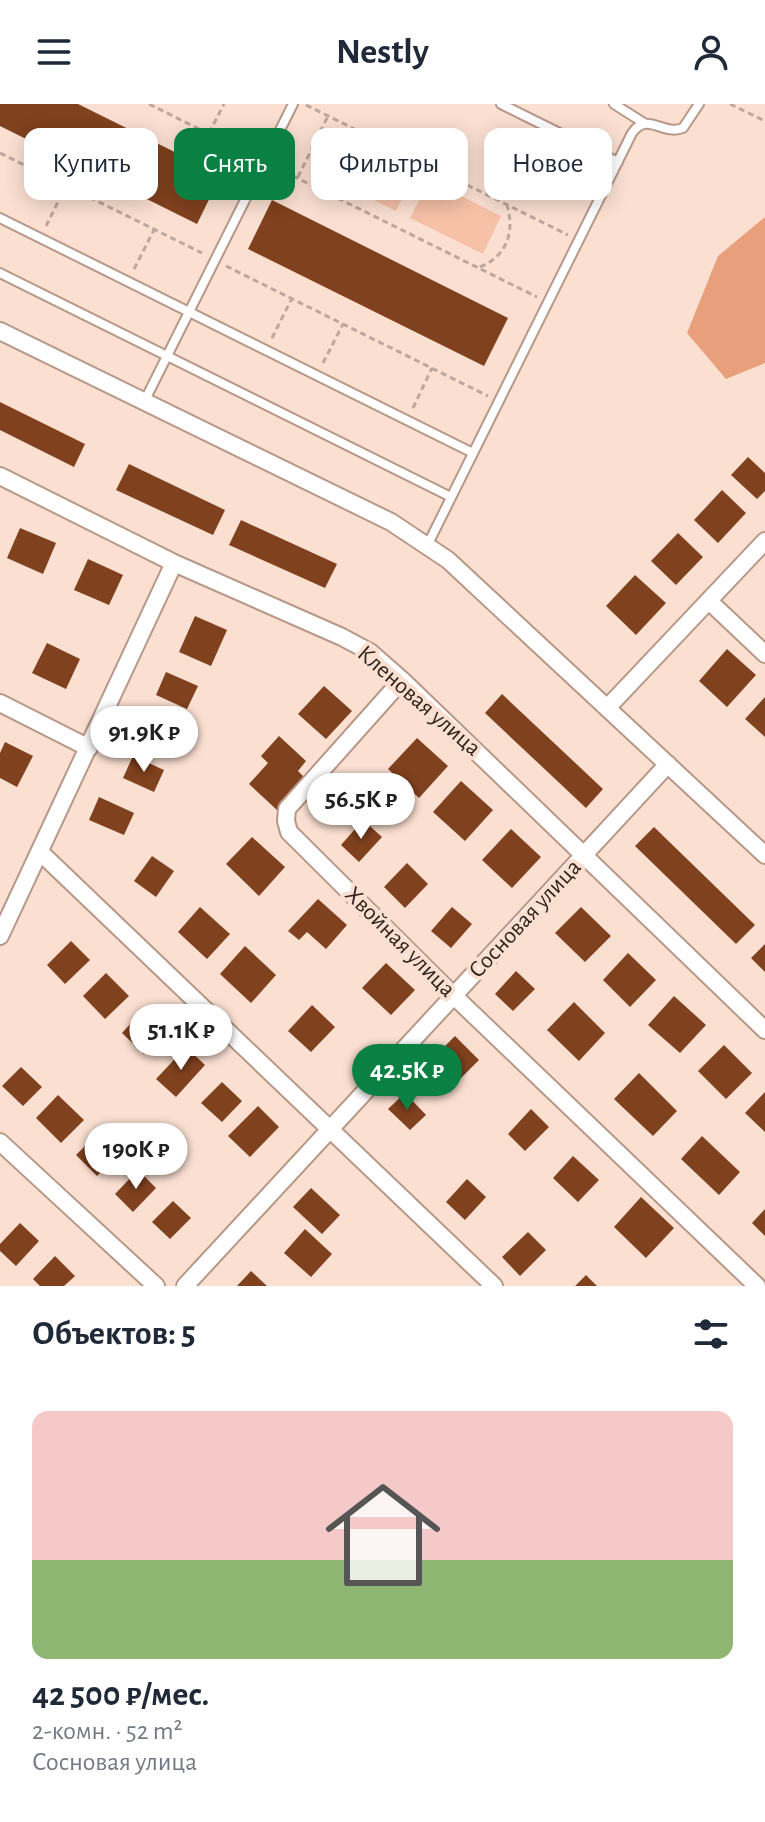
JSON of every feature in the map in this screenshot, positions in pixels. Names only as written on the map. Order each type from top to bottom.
[{"type":"street","points":[[0,331],[391,522],[428,544],[765,855]]},
{"type":"street","name":"Кленовая улица","points":[[0,476],[174,563],[370,652],[585,854],[765,1030]]},
{"type":"street","points":[[608,707],[765,541]]},
{"type":"street","points":[[1,931],[174,563]]},
{"type":"street","points":[[709,601],[765,654]]},
{"type":"street","name":"Хвойная улица","points":[[402,680],[287,809],[289,832],[454,996],[757,1286]]},
{"type":"street","points":[[0,703],[89,748]]},
{"type":"street","name":"Сосновая улица","points":[[185,1286],[668,764]]},
{"type":"street","points":[[40,852],[494,1286]]},
{"type":"street","points":[[0,1142],[156,1286]]},
{"type":"lane","points":[[281,128],[293,104]]},
{"type":"lane","points":[[501,104],[618,162]]},
{"type":"lane","points":[[614,104],[644,123]]},
{"type":"lane","points":[[428,544],[636,128],[644,123],[653,123],[668,131],[676,130],[688,123],[699,104]]},
{"type":"lane","points":[[144,402],[245,200]]},
{"type":"lane","points":[[0,218],[473,453]]},
{"type":"lane","points":[[0,273],[451,497]]},
{"type":"path","points":[[149,104],[197,128]]},
{"type":"path","points":[[212,128],[224,104]]},
{"type":"path","points":[[303,104],[579,241]]},
{"type":"path","points":[[730,104],[765,121]]},
{"type":"path","points":[[298,178],[328,116]]},
{"type":"path","points":[[0,153],[24,165]]},
{"type":"path","points":[[295,176],[548,302]]},
{"type":"path","points":[[40,238],[59,200]]},
{"type":"path","points":[[94,200],[499,401]]},
{"type":"path","points":[[478,268],[497,257],[509,240],[511,217],[507,205]]},
{"type":"path","points":[[128,281],[154,230]]},
{"type":"path","points":[[266,350],[292,298]]},
{"type":"path","points":[[317,375],[343,324]]},
{"type":"path","points":[[407,420],[432,368]]},
{"type":"shaded area","points":[[374,200],[402,200],[396,211]]},
{"type":"shaded area","points":[[419,200],[468,200],[501,216],[483,254],[410,218]]},
{"type":"shaded area","points":[[765,217],[765,363],[726,379],[687,333],[718,256]]},
{"type":"building","points":[[0,104],[78,104],[126,128],[24,128],[24,138],[0,126]]},
{"type":"building","points":[[158,144],[174,152],[174,200],[209,200],[197,224],[149,200],[158,200]]},
{"type":"building","points":[[272,200],[508,318],[484,366],[248,249]]},
{"type":"building","points":[[0,402],[85,444],[74,467],[0,430]]},
{"type":"building","points":[[748,457],[765,473],[765,491],[757,499],[731,475]]},
{"type":"building","points":[[129,464],[225,510],[213,535],[116,490]]},
{"type":"building","points":[[722,490],[746,513],[718,543],[694,520]]},
{"type":"building","points":[[241,520],[337,564],[325,588],[229,545]]},
{"type":"building","points":[[20,528],[56,543],[43,574],[7,558]]},
{"type":"building","points":[[678,533],[703,557],[676,585],[651,561]]},
{"type":"building","points":[[88,559],[123,575],[109,605],[74,590]]},
{"type":"building","points":[[635,575],[666,603],[636,635],[606,606]]},
{"type":"building","points":[[195,616],[227,630],[211,666],[179,652]]},
{"type":"building","points":[[47,643],[80,659],[66,689],[32,673]]},
{"type":"building","points":[[727,649],[756,675],[727,707],[699,681]]},
{"type":"building","points":[[166,672],[198,686],[187,709],[156,695]]},
{"type":"building","points":[[324,686],[352,711],[326,739],[298,714]]},
{"type":"building","points":[[502,694],[603,789],[586,808],[485,713]]},
{"type":"building","points":[[765,697],[765,737],[745,719]]},
{"type":"building","points":[[146,715],[179,730],[167,757],[134,742]]},
{"type":"building","points":[[279,736],[306,761],[298,771],[306,779],[277,810],[249,784],[268,763],[261,756]]},
{"type":"building","points":[[417,738],[448,766],[419,798],[388,769]]},
{"type":"building","points":[[5,742],[33,756],[17,787],[0,778],[0,753]]},
{"type":"building","points":[[133,756],[164,770],[154,792],[123,778]]},
{"type":"building","points":[[461,781],[493,810],[465,841],[433,812]]},
{"type":"building","points":[[99,797],[134,813],[124,835],[89,820]]},
{"type":"building","points":[[363,820],[382,837],[359,862],[341,845]]},
{"type":"building","points":[[654,827],[755,925],[736,944],[635,846]]},
{"type":"building","points":[[511,829],[541,857],[512,888],[482,860]]},
{"type":"building","points":[[252,837],[285,867],[259,896],[226,864]]},
{"type":"building","points":[[152,856],[174,871],[156,897],[134,881]]},
{"type":"building","points":[[407,863],[428,884],[405,908],[384,887]]},
{"type":"building","points":[[318,899],[347,925],[326,949],[307,932],[299,940],[288,931]]},
{"type":"building","points":[[200,907],[230,934],[207,959],[178,932]]},
{"type":"building","points":[[452,907],[472,924],[451,948],[431,931]]},
{"type":"building","points":[[581,907],[611,936],[585,962],[555,933]]},
{"type":"building","points":[[71,941],[90,960],[65,984],[47,965]]},
{"type":"building","points":[[765,944],[765,972],[751,958]]},
{"type":"building","points":[[245,946],[276,975],[251,1003],[220,974]]},
{"type":"building","points":[[628,953],[656,980],[630,1007],[603,980]]},
{"type":"building","points":[[386,963],[415,990],[391,1015],[362,988]]},
{"type":"building","points":[[516,971],[535,989],[513,1011],[495,994]]},
{"type":"building","points":[[106,973],[129,996],[105,1019],[83,996]]},
{"type":"building","points":[[674,996],[706,1025],[680,1053],[648,1025]]},
{"type":"building","points":[[574,1002],[605,1033],[579,1061],[547,1030]]},
{"type":"building","points":[[312,1005],[335,1027],[311,1052],[288,1031]]},
{"type":"building","points":[[144,1009],[166,1030],[144,1054],[122,1033]]},
{"type":"building","points":[[455,1036],[479,1060],[460,1079],[436,1055]]},
{"type":"building","points":[[724,1045],[752,1073],[726,1099],[698,1071]]},
{"type":"building","points":[[186,1047],[205,1065],[176,1097],[156,1079]]},
{"type":"building","points":[[21,1067],[42,1087],[23,1106],[2,1086]]},
{"type":"building","points":[[639,1073],[677,1111],[653,1136],[614,1099]]},
{"type":"building","points":[[222,1082],[242,1101],[222,1122],[201,1103]]},
{"type":"building","points":[[765,1092],[765,1132],[745,1113]]},
{"type":"building","points":[[405,1093],[426,1115],[410,1130],[388,1109]]},
{"type":"building","points":[[58,1095],[84,1120],[61,1143],[36,1118]]},
{"type":"building","points":[[258,1106],[279,1127],[250,1157],[228,1136]]},
{"type":"building","points":[[531,1109],[549,1127],[525,1151],[508,1134]]},
{"type":"building","points":[[95,1136],[116,1157],[97,1176],[76,1155]]},
{"type":"building","points":[[702,1136],[740,1172],[719,1195],[681,1159]]},
{"type":"building","points":[[573,1156],[599,1180],[578,1202],[553,1178]]},
{"type":"building","points":[[138,1170],[156,1188],[133,1212],[115,1194]]},
{"type":"building","points":[[467,1179],[486,1197],[465,1220],[446,1202]]},
{"type":"building","points":[[311,1188],[340,1215],[322,1234],[293,1207]]},
{"type":"building","points":[[641,1197],[674,1228],[646,1258],[614,1227]]},
{"type":"building","points":[[173,1201],[191,1218],[170,1239],[152,1222]]},
{"type":"building","points":[[765,1209],[765,1236],[752,1223]]},
{"type":"building","points":[[20,1223],[39,1241],[16,1266],[0,1251],[0,1244]]},
{"type":"building","points":[[305,1229],[332,1254],[311,1277],[284,1253]]},
{"type":"building","points":[[528,1232],[546,1250],[520,1276],[502,1257]]},
{"type":"building","points":[[55,1256],[75,1276],[64,1286],[40,1286],[33,1279]]},
{"type":"building","points":[[251,1271],[267,1286],[237,1286]]},
{"type":"building","points":[[586,1275],[597,1286],[575,1286]]}]
